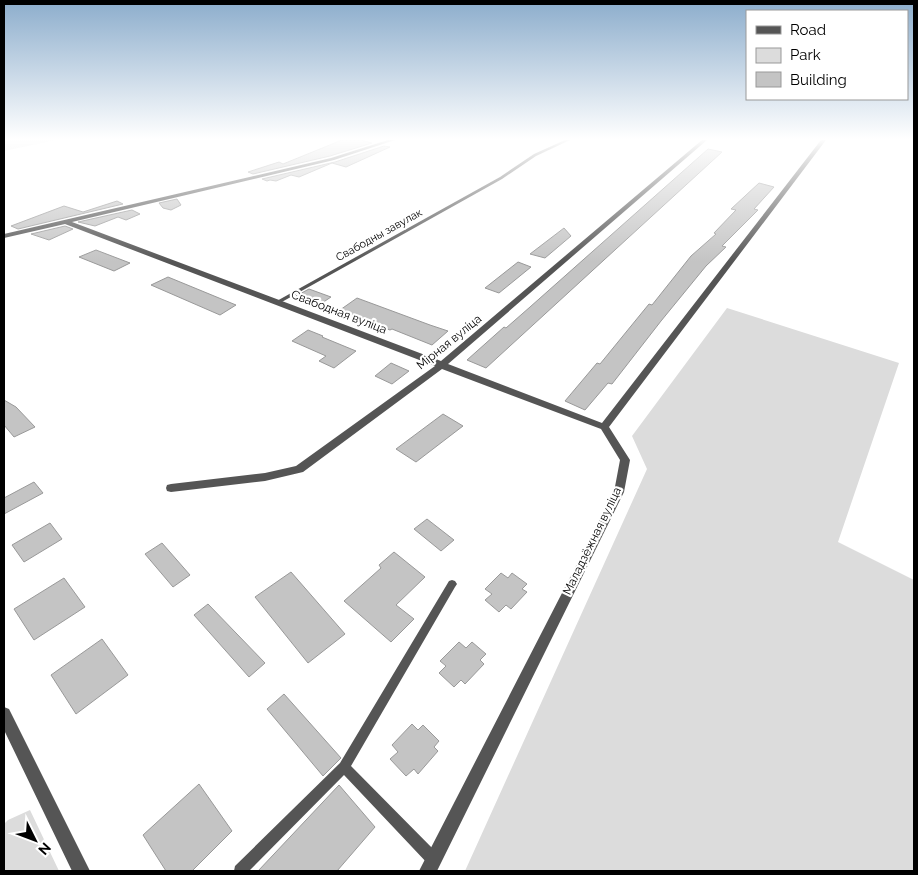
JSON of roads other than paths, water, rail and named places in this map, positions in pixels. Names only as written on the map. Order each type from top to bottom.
[{"type":"street","points":[[4,236],[238,181]]},
{"type":"street","name":"Мірная вуліца","points":[[171,488],[265,477],[300,469],[443,364],[657,181]]},
{"type":"street","points":[[604,427],[793,181]]},
{"type":"street","name":"Свабодная вуліца","points":[[64,221],[604,427]]},
{"type":"street","name":"Маладзёжная вуліца","points":[[431,866],[619,492],[625,460],[604,427]]},
{"type":"street","points":[[4,714],[81,871]]},
{"type":"lane","name":"Свабодны завулак","points":[[278,302],[496,181]]},
{"type":"lane","points":[[240,871],[344,767],[452,584]]},
{"type":"lane","points":[[344,767],[431,866]]}]
